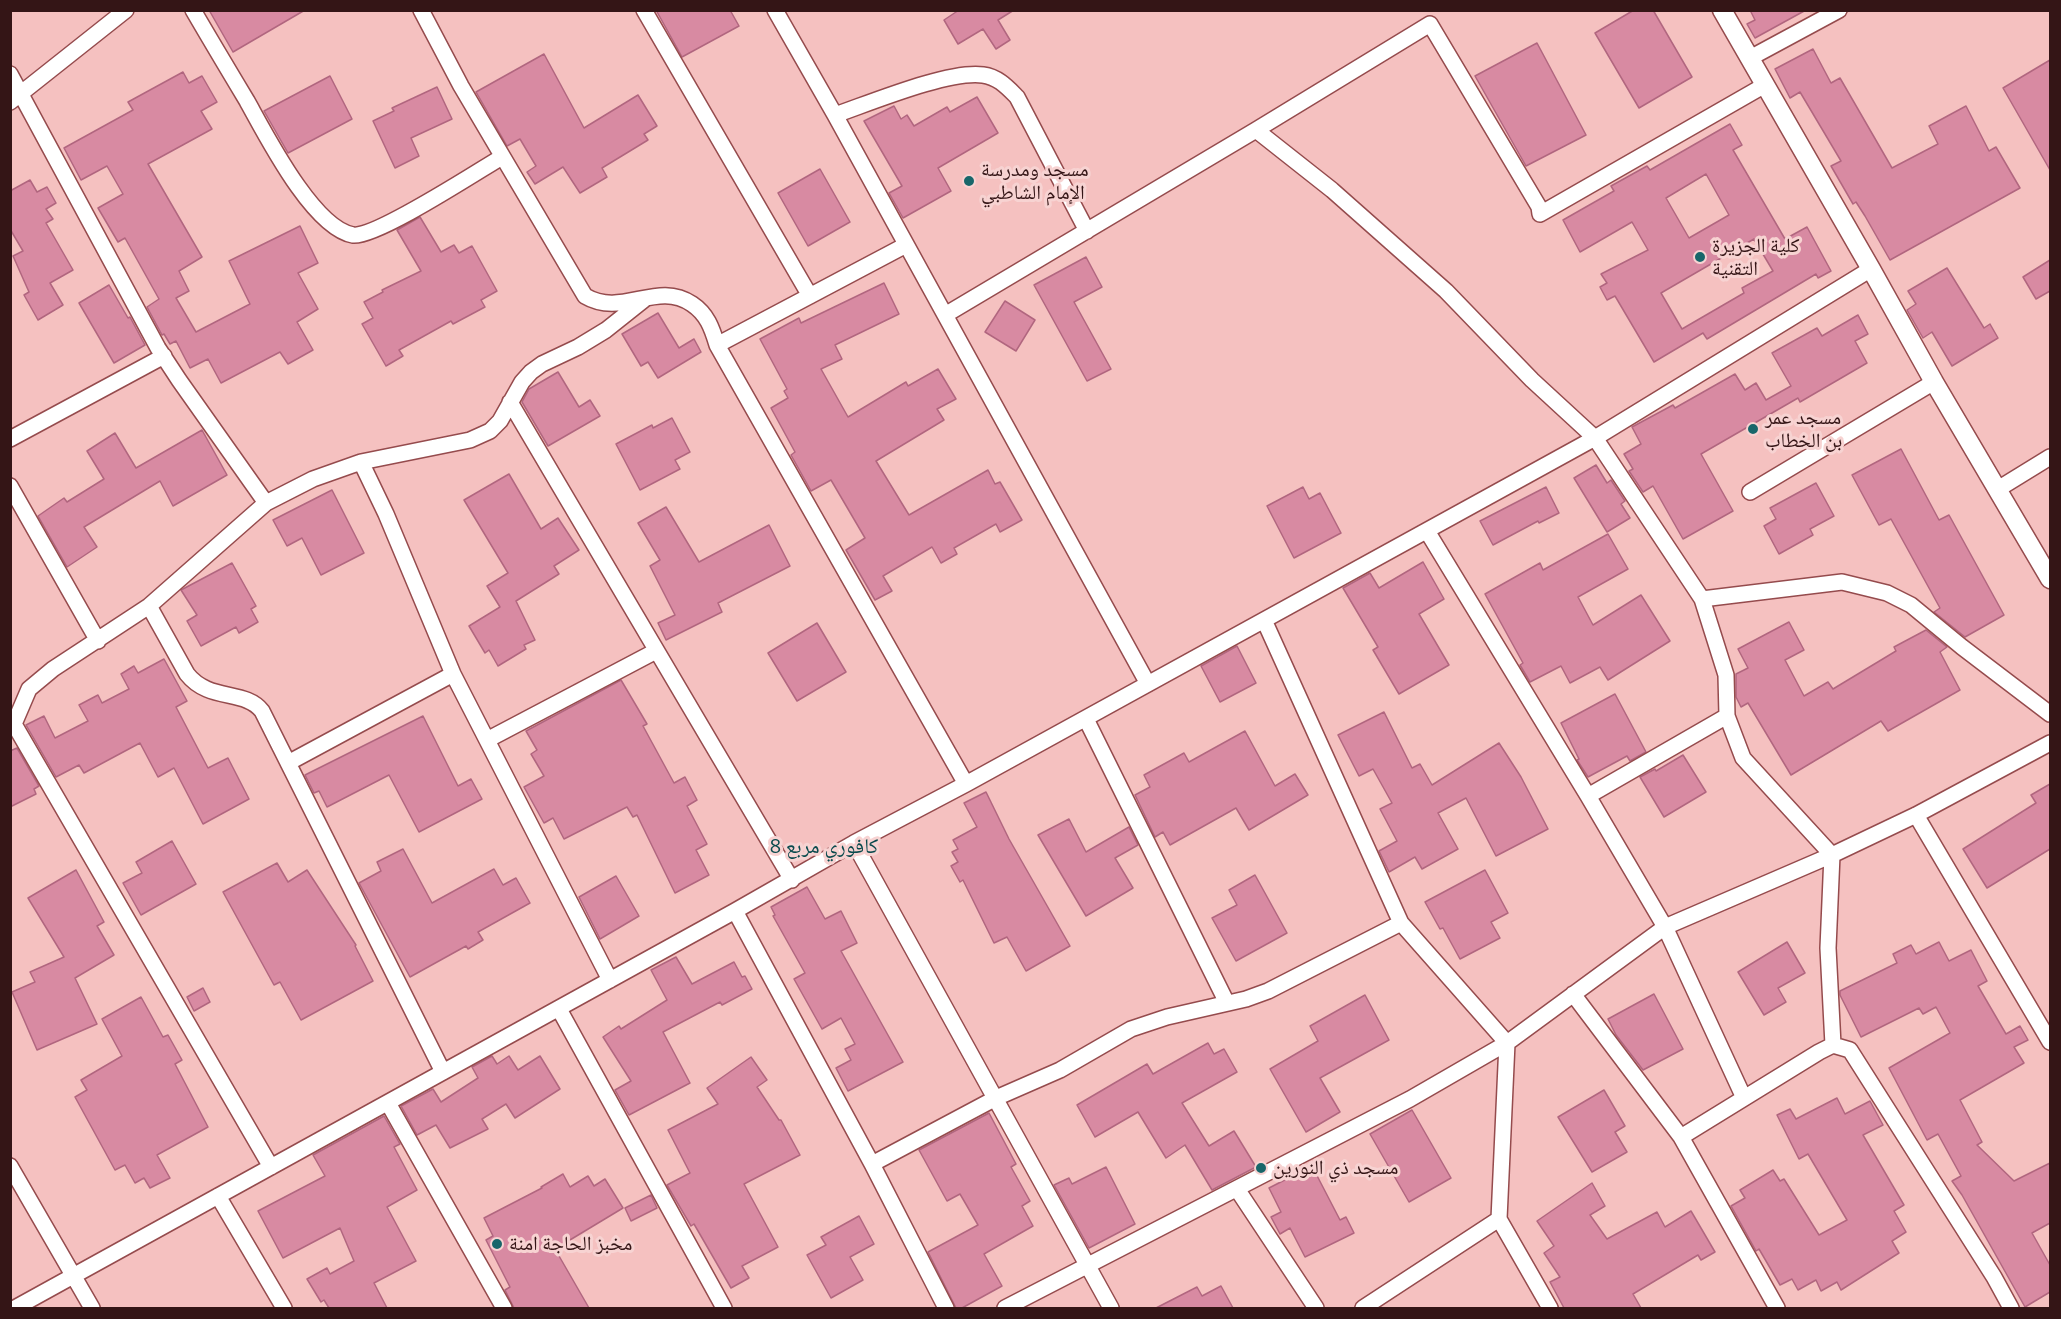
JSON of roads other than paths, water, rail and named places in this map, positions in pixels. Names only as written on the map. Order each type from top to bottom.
[{"type":"street","points":[[16,99],[126,10]]},
{"type":"street","points":[[193,10],[294,181],[323,217],[337,228],[354,235],[385,226],[502,157]]},
{"type":"street","points":[[421,10],[502,157],[585,296],[594,302],[608,305],[663,295],[678,296],[702,311],[712,325],[717,345],[966,784]]},
{"type":"street","points":[[644,10],[810,296]]},
{"type":"street","points":[[775,10],[1148,684]]},
{"type":"street","points":[[1722,10],[1934,382],[2050,579]]},
{"type":"street","points":[[1750,58],[1839,10]]},
{"type":"street","points":[[945,315],[1430,24],[1539,207],[1540,214],[1765,85]]},
{"type":"street","points":[[10,74],[16,99],[47,139],[164,356],[266,503]]},
{"type":"street","points":[[835,115],[924,85],[965,75],[984,75],[999,80],[1017,97],[1087,231]]},
{"type":"street","points":[[1256,130],[1332,190],[1446,291],[1532,380],[1595,438],[1702,599],[1726,675],[1727,716],[1743,758],[1832,855],[1828,948],[1833,1046]]},
{"type":"street","points":[[717,345],[906,245]]},
{"type":"street","points":[[15,1308],[792,880],[854,843],[1086,719],[1595,438],[1871,269]]},
{"type":"street","points":[[271,1167],[13,730],[29,689],[53,669],[149,606],[266,503],[313,479],[361,462],[470,440],[495,427],[522,382],[531,372],[606,330],[645,299]]},
{"type":"street","points":[[10,439],[164,356]]},
{"type":"street","points":[[1750,492],[1934,382]]},
{"type":"street","points":[[510,402],[792,880]]},
{"type":"street","points":[[1998,489],[2050,456]]},
{"type":"street","points":[[361,462],[386,514],[453,674],[610,980]]},
{"type":"street","points":[[10,486],[98,641]]},
{"type":"street","points":[[1427,531],[1665,927],[1744,1098]]},
{"type":"street","points":[[1702,599],[1842,582],[1887,594],[1911,604],[1962,647],[2050,714]]},
{"type":"street","points":[[149,606],[191,679],[204,688],[256,704],[443,1072]]},
{"type":"street","points":[[1263,620],[1401,923],[1507,1043],[1499,1219],[1550,1308]]},
{"type":"street","points":[[487,740],[656,651]]},
{"type":"street","points":[[288,763],[453,674]]},
{"type":"street","points":[[1588,796],[1727,716]]},
{"type":"street","points":[[1086,719],[1227,1003]]},
{"type":"street","points":[[1005,1308],[1089,1267],[1410,1099],[1507,1043],[1665,927],[1832,855],[1916,815],[2050,743]]},
{"type":"street","points":[[1916,815],[2050,1042]]},
{"type":"street","points":[[854,843],[1111,1308]]},
{"type":"street","points":[[735,911],[872,1164],[946,1308]]},
{"type":"street","points":[[872,1164],[996,1098],[1060,1070],[1131,1029],[1167,1017],[1268,991],[1401,923]]},
{"type":"street","points":[[1572,994],[1680,1137],[1777,1308]]},
{"type":"street","points":[[559,1009],[724,1308]]},
{"type":"street","points":[[1680,1137],[1833,1046],[1851,1050],[1994,1277],[2011,1308]]},
{"type":"street","points":[[388,1103],[504,1308]]},
{"type":"street","points":[[10,1166],[92,1308]]},
{"type":"street","points":[[1237,1189],[1316,1308]]},
{"type":"street","points":[[218,1196],[284,1308]]},
{"type":"street","points":[[1363,1308],[1499,1219]]},
{"type":"place","name":"مسجد ومدرسة الإمام الشاطبي","points":[[969,181]]},
{"type":"place","name":"كلية الجزيرة التقنية","points":[[1700,257]]},
{"type":"place","name":"مسجد عمر بن الخطاب","points":[[1753,429]]},
{"type":"place","name":"مسجد ذي النورين","points":[[1261,1168]]},
{"type":"place","name":"مخبز الحاجة امنة","points":[[497,1244]]},
{"type":"district","name":"كافوري مربع 8","points":[[824,847]]}]
